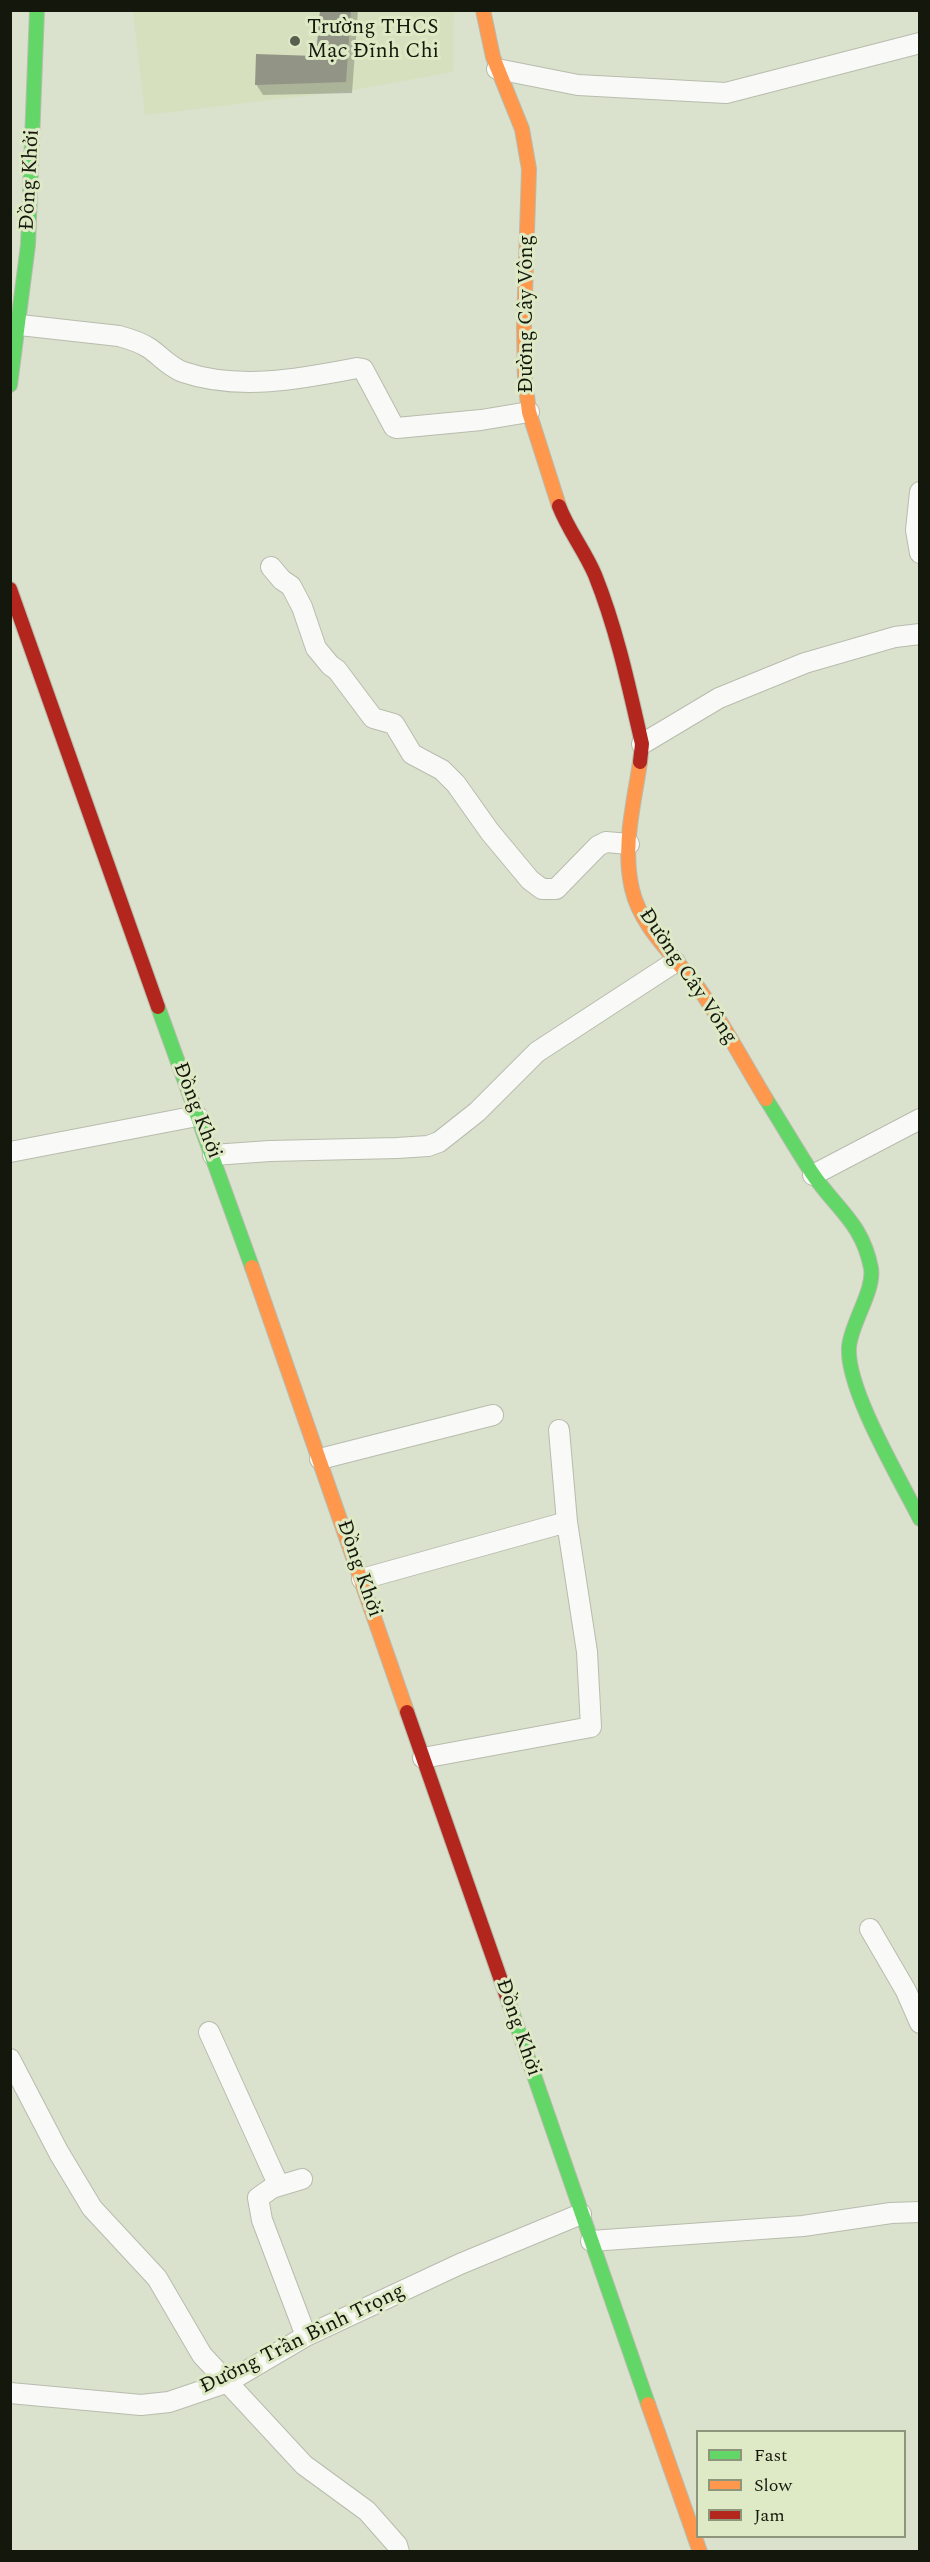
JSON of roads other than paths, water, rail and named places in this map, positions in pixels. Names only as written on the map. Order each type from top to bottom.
[{"type":"main road","name":"Đồng Khởi","points":[[10,385],[20,325],[28,245],[37,10]]},
{"type":"main road","name":"Đường Cây Vông","points":[[483,10],[489,44],[497,69],[522,129],[529,169],[524,326],[525,380],[529,412],[567,527],[594,573],[616,633],[642,744],[629,844],[628,870],[632,890],[641,913],[675,962],[699,989],[813,1175],[860,1232],[872,1270],[868,1289],[850,1332],[849,1350],[852,1372],[873,1426],[920,1519]]},
{"type":"main road","name":"Đồng Khởi","points":[[10,589],[320,1459],[700,2552]]},
{"type":"street","points":[[497,69],[578,85],[726,93],[920,43]]},
{"type":"street","points":[[20,325],[119,336],[135,340],[151,349],[169,366],[219,380],[289,380],[357,368],[363,369],[394,427],[398,428],[529,412]]},
{"type":"street","points":[[920,492],[916,530],[920,553]]},
{"type":"street","points":[[272,567],[282,580],[291,586],[302,607],[316,648],[337,670],[362,705],[373,718],[394,724],[412,754],[442,771],[456,784],[490,832],[530,880],[542,889],[556,889],[598,846],[606,842],[629,844]]},
{"type":"street","points":[[642,744],[719,698],[794,668],[895,637],[920,634]]},
{"type":"street","points":[[213,1155],[270,1151],[397,1148],[428,1146],[439,1142],[477,1112],[537,1052],[675,962]]},
{"type":"street","points":[[10,1152],[197,1116]]},
{"type":"street","points":[[813,1175],[920,1119]]},
{"type":"street","points":[[320,1459],[493,1415]]},
{"type":"street","points":[[423,1758],[591,1727],[587,1652],[567,1522],[559,1430]]},
{"type":"street","points":[[362,1579],[567,1522]]},
{"type":"street","points":[[870,1929],[906,1991],[920,2023]]},
{"type":"street","points":[[209,2032],[279,2186]]},
{"type":"street","points":[[10,2060],[59,2153],[92,2208],[151,2272],[202,2355],[304,2465],[367,2511],[398,2545],[399,2552]]},
{"type":"street","points":[[302,2179],[279,2186],[258,2198],[306,2336]]},
{"type":"street","points":[[591,2241],[803,2226],[891,2213],[920,2212]]},
{"type":"street","name":"Đường Trần Bình Trọng","points":[[10,2393],[141,2404],[169,2402],[228,2382],[306,2336],[460,2264],[581,2214]]},
{"type":"place","name":"Trường THCS Mạc Đĩnh Chi","points":[[295,41]]}]
